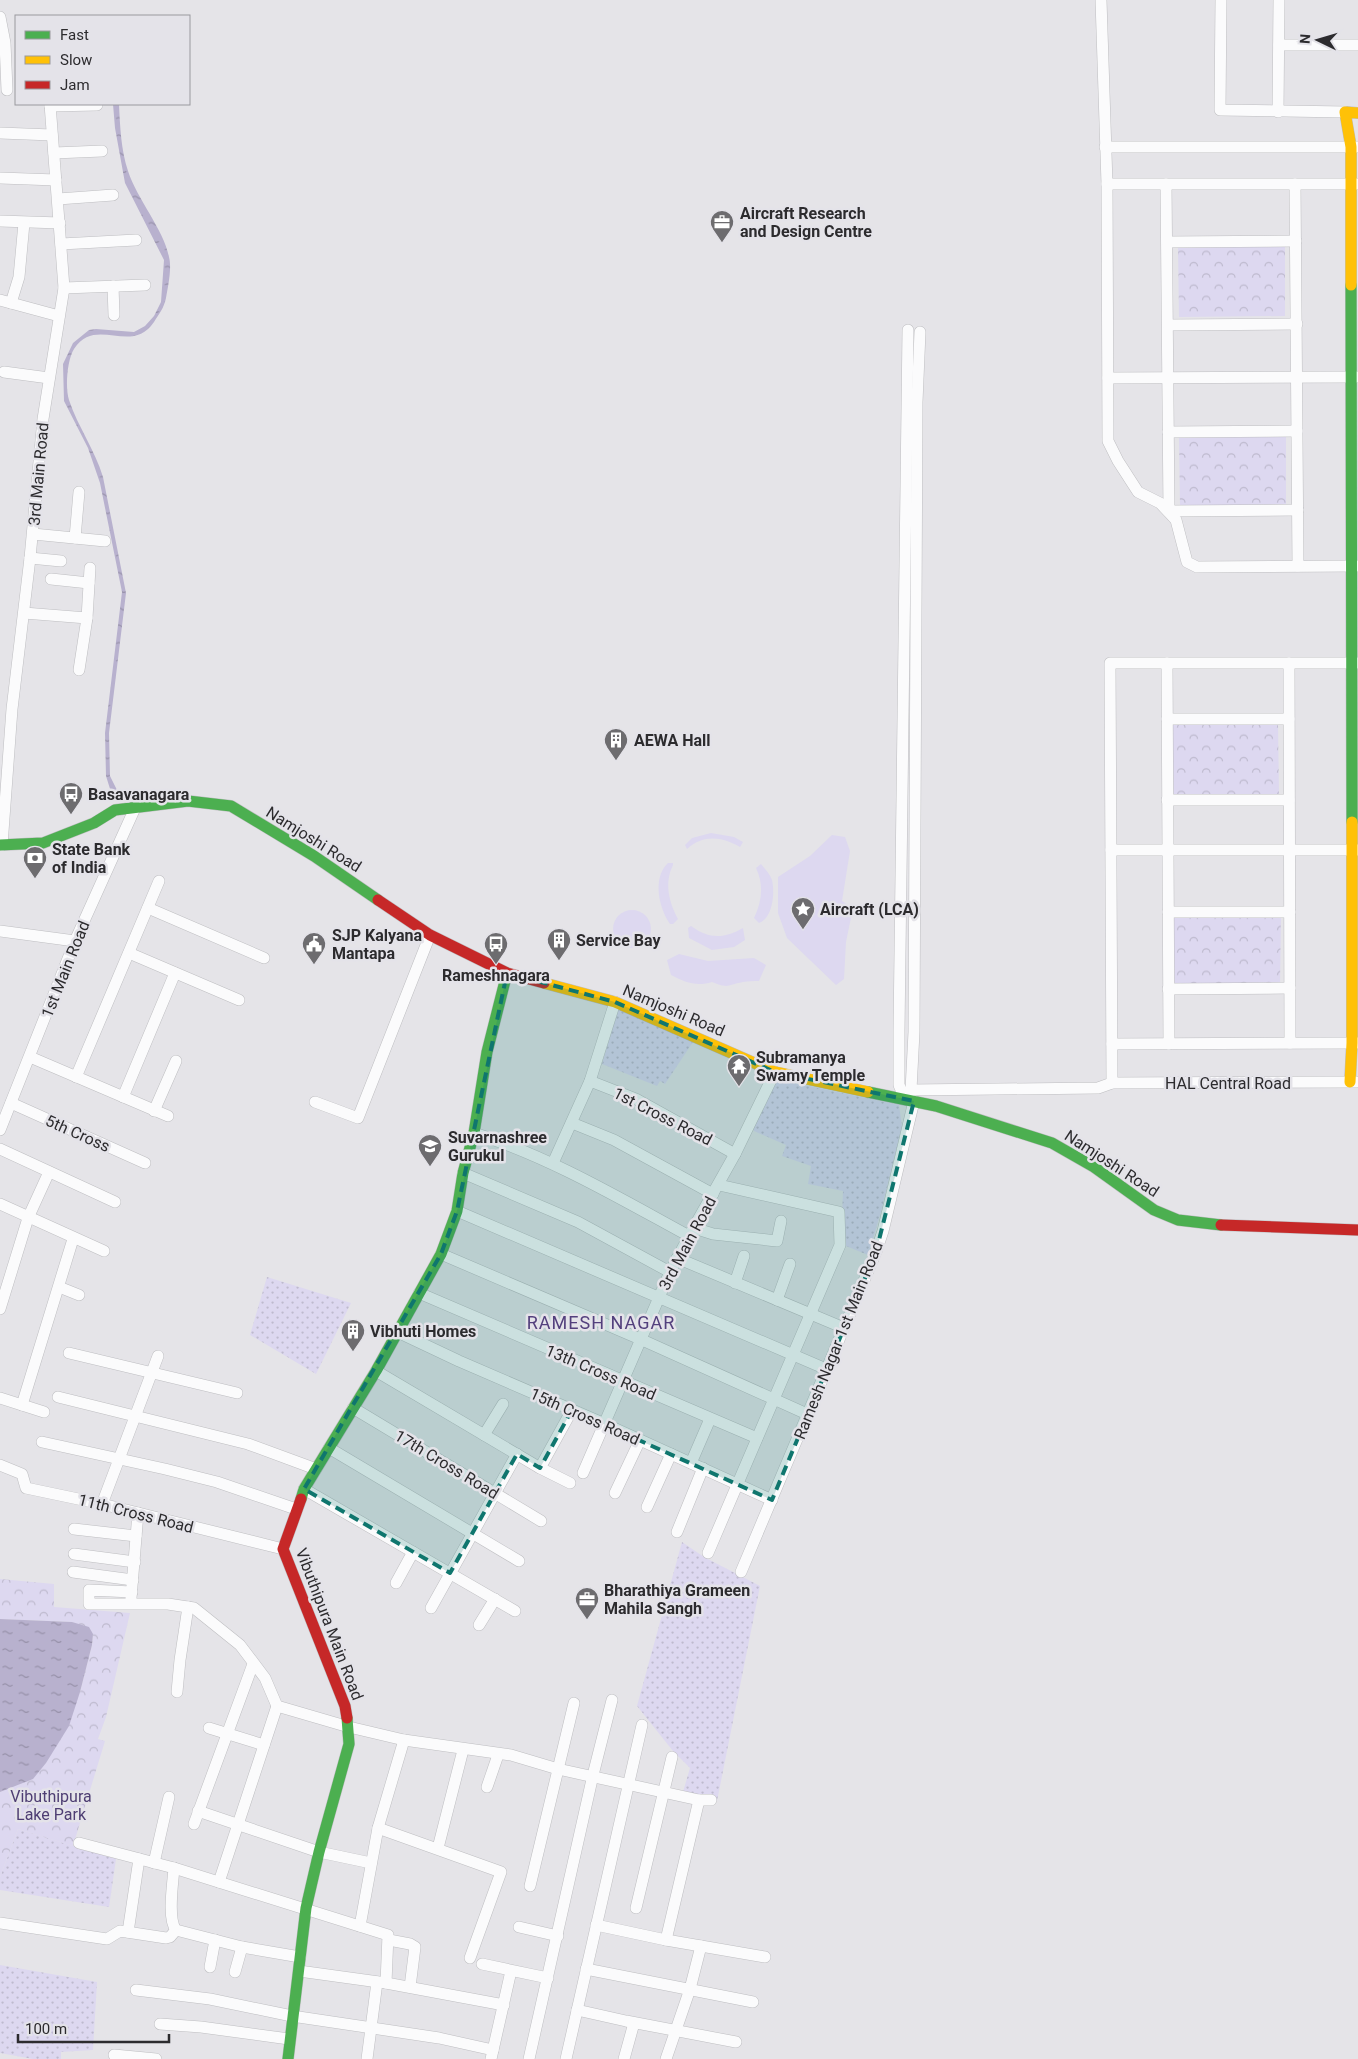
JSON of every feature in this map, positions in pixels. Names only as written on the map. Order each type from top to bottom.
[{"type":"street","points":[[1101,0],[1107,184],[1108,441],[1118,461],[1138,492],[1160,503],[1176,520],[1187,562],[1196,567],[1355,566]]},
{"type":"street","points":[[1221,0],[1220,110],[1358,113]]},
{"type":"street","points":[[1278,112],[1279,0]]},
{"type":"street","points":[[1,17],[1,30],[5,42],[8,90]]},
{"type":"street","points":[[1279,44],[1358,45]]},
{"type":"street","points":[[50,105],[97,105]]},
{"type":"street","name":"3rd Main Road","points":[[1,845],[12,709],[33,534],[43,419],[64,288],[50,105]]},
{"type":"street","points":[[1345,112],[1354,147],[1354,1082]]},
{"type":"street","points":[[0,133],[52,135]]},
{"type":"street","points":[[1105,147],[1354,147]]},
{"type":"street","points":[[54,153],[102,151]]},
{"type":"street","points":[[0,178],[56,180]]},
{"type":"street","points":[[1107,184],[1354,184]]},
{"type":"street","points":[[1166,184],[1169,511]]},
{"type":"street","points":[[1296,184],[1298,566]]},
{"type":"street","points":[[58,199],[113,195]]},
{"type":"street","points":[[0,221],[60,223]]},
{"type":"street","points":[[24,223],[18,277],[6,302],[59,316]]},
{"type":"street","points":[[61,244],[136,240]]},
{"type":"street","points":[[1167,242],[1296,241]]},
{"type":"street","points":[[64,288],[145,285]]},
{"type":"street","points":[[113,286],[114,315]]},
{"type":"street","points":[[1168,325],[1297,324]]},
{"type":"street","points":[[910,1097],[899,1085],[899,1076],[914,331]]},
{"type":"street","points":[[4,372],[49,378]]},
{"type":"street","points":[[1108,378],[1355,377]]},
{"type":"street","points":[[1168,432],[1297,431]]},
{"type":"street","points":[[75,538],[79,492]]},
{"type":"street","points":[[1169,511],[1298,510]]},
{"type":"street","points":[[33,534],[105,541]]},
{"type":"street","points":[[30,558],[62,562]]},
{"type":"street","points":[[79,670],[87,618],[90,568]]},
{"type":"street","points":[[51,579],[90,584]]},
{"type":"street","points":[[24,613],[87,618]]},
{"type":"street","points":[[1112,1083],[1110,663],[1355,663]]},
{"type":"street","points":[[1167,663],[1168,1044]]},
{"type":"street","points":[[1288,663],[1290,1044]]},
{"type":"street","points":[[1167,719],[1289,719]]},
{"type":"street","points":[[1167,800],[1289,800]]},
{"type":"street","name":"Namjoshi Road","points":[[1,845],[42,843],[91,824],[115,810],[188,801],[231,806],[314,856],[430,935],[506,973],[616,1002],[775,1072],[910,1097],[1052,1143],[1094,1168],[1154,1210],[1178,1220],[1207,1224],[1358,1230]]},
{"type":"street","name":"1st Main Road","points":[[0,1130],[76,941],[135,808]]},
{"type":"street","points":[[1111,850],[1355,850]]},
{"type":"street","points":[[76,1077],[160,881]]},
{"type":"street","points":[[148,908],[264,958]]},
{"type":"street","points":[[1168,912],[1290,912]]},
{"type":"street","points":[[0,931],[76,941]]},
{"type":"street","points":[[315,1102],[358,1118],[430,935]]},
{"type":"street","points":[[129,953],[239,1000]]},
{"type":"street","points":[[122,1097],[175,973]]},
{"type":"street","name":"Vibuthipura Main Road","points":[[288,2059],[306,1908],[348,1744],[348,1727],[345,1706],[283,1549],[304,1489],[376,1371],[442,1254],[457,1211],[463,1173],[474,1133],[487,1052],[506,973]]},
{"type":"street","points":[[1168,989],[1290,988]]},
{"type":"street","points":[[553,1164],[590,1081],[616,1002]]},
{"type":"street","points":[[1112,1044],[1355,1043]]},
{"type":"street","points":[[30,1058],[168,1116]]},
{"type":"street","points":[[154,1111],[176,1061]]},
{"type":"street","name":"3rd Main Road","points":[[583,1473],[670,1272],[735,1154],[775,1072]]},
{"type":"street","name":"1st Cross Road","points":[[590,1081],[636,1099],[735,1154]]},
{"type":"street","name":"HAL Central Road","points":[[910,1097],[1098,1088],[1112,1083],[1354,1082]]},
{"type":"street","name":"Ramesh Nagar 1st Main Road","points":[[741,1572],[883,1231],[910,1097]]},
{"type":"street","name":"5th Cross","points":[[11,1103],[145,1162]]},
{"type":"street","points":[[572,1123],[614,1140],[716,1190],[839,1212],[840,1244],[708,1554]]},
{"type":"street","points":[[474,1133],[513,1145],[691,1232],[777,1242],[781,1222]]},
{"type":"street","points":[[0,1148],[115,1202]]},
{"type":"street","points":[[0,1309],[28,1218],[49,1172]]},
{"type":"street","points":[[463,1173],[578,1222],[670,1272]]},
{"type":"street","points":[[0,1204],[104,1251]]},
{"type":"street","points":[[457,1211],[826,1369]]},
{"type":"street","points":[[22,1405],[74,1239]]},
{"type":"street","points":[[442,1254],[640,1339],[807,1414]]},
{"type":"street","points":[[735,1283],[744,1256]]},
{"type":"street","points":[[677,1258],[844,1328]]},
{"type":"street","points":[[777,1300],[790,1264]]},
{"type":"street","points":[[59,1287],[79,1295]]},
{"type":"street","name":"13th Cross Road","points":[[419,1293],[757,1438]]},
{"type":"street","name":"15th Cross Road","points":[[398,1330],[404,1335],[458,1361],[605,1424],[772,1500]]},
{"type":"street","points":[[69,1353],[237,1393]]},
{"type":"street","points":[[102,1504],[158,1356]]},
{"type":"street","points":[[376,1371],[540,1468],[570,1483]]},
{"type":"street","points":[[58,1397],[200,1430],[248,1444],[316,1469]]},
{"type":"street","points":[[0,1398],[44,1412]]},
{"type":"street","points":[[484,1435],[503,1404]]},
{"type":"street","name":"17th Cross Road","points":[[353,1408],[541,1521]]},
{"type":"street","points":[[540,1468],[572,1410]]},
{"type":"street","points":[[691,1463],[710,1419]]},
{"type":"street","points":[[615,1493],[640,1440]]},
{"type":"street","points":[[42,1442],[217,1482],[296,1509]]},
{"type":"street","points":[[329,1448],[519,1561]]},
{"type":"street","points":[[431,1608],[516,1454]]},
{"type":"street","points":[[647,1507],[671,1454]]},
{"type":"street","name":"11th Cross Road","points":[[0,1465],[22,1474],[26,1488],[102,1504],[283,1549]]},
{"type":"street","points":[[676,1532],[703,1468]]},
{"type":"street","points":[[304,1489],[515,1611]]},
{"type":"street","points":[[130,1604],[138,1513]]},
{"type":"street","points":[[74,1529],[136,1536]]},
{"type":"street","points":[[396,1583],[413,1552]]},
{"type":"street","points":[[74,1554],[135,1562]]},
{"type":"street","points":[[73,1572],[132,1586]]},
{"type":"street","points":[[132,1586],[89,1590],[89,1604],[168,1604],[199,1611],[234,1639],[265,1678],[277,1706],[219,1882]]},
{"type":"street","points":[[479,1625],[495,1599]]},
{"type":"street","points":[[177,1692],[188,1607]]},
{"type":"street","points":[[194,1824],[253,1664]]},
{"type":"street","points":[[529,2059],[612,1700]]},
{"type":"street","points":[[530,1886],[574,1703]]},
{"type":"street","points":[[277,1706],[348,1727],[404,1740],[462,1750],[511,1755],[558,1768],[699,1800],[711,1800]]},
{"type":"street","points":[[566,2059],[642,1725]]},
{"type":"street","points":[[209,1728],[264,1745]]},
{"type":"street","points":[[360,1926],[378,1828],[404,1740]]},
{"type":"street","points":[[438,1848],[462,1750]]},
{"type":"street","points":[[487,1787],[498,1755]]},
{"type":"street","points":[[636,1908],[672,1757]]},
{"type":"street","points":[[154,1863],[169,1797]]},
{"type":"street","points":[[666,1940],[699,1800]]},
{"type":"street","points":[[198,1811],[319,1852],[371,1863]]},
{"type":"street","points":[[378,1828],[501,1872],[470,1958]]},
{"type":"street","points":[[79,1843],[174,1868],[388,1935],[389,1940],[382,1982],[371,2028],[368,2059]]},
{"type":"street","points":[[128,1932],[139,1859]]},
{"type":"street","points":[[174,1868],[171,1917],[176,1930]]},
{"type":"street","points":[[0,1923],[107,1939],[118,1931],[166,1938],[170,1937],[176,1930]]},
{"type":"street","points":[[596,1925],[666,1940],[765,1957]]},
{"type":"street","points":[[520,1927],[558,1936]]},
{"type":"street","points":[[176,1930],[242,1947],[300,1958]]},
{"type":"street","points":[[210,1967],[215,1940]]},
{"type":"street","points":[[389,1940],[410,1944],[415,1948],[410,1987]]},
{"type":"street","points":[[666,2059],[690,1989],[700,1946]]},
{"type":"street","points":[[235,1972],[242,1947]]},
{"type":"street","points":[[482,1964],[548,1978]]},
{"type":"street","points":[[586,1969],[753,2002]]},
{"type":"street","points":[[299,1971],[382,1982],[504,2005]]},
{"type":"street","points":[[136,1990],[210,1999],[292,2016],[439,2038],[492,2055],[511,1971]]},
{"type":"street","points":[[577,2010],[736,2042]]},
{"type":"street","points":[[624,2059],[634,2023]]},
{"type":"street","points":[[160,2024],[202,2027],[289,2039]]},
{"type":"street","points":[[114,2055],[156,2059]]},
{"type":"highlighted area","points":[[507,973],[615,1002],[775,1072],[914,1101],[876,1252],[772,1500],[572,1410],[540,1468],[517,1454],[450,1573],[304,1489],[441,1254],[457,1211]]},
{"type":"green space","points":[[1285,246],[1285,316],[1179,317],[1178,247]]},
{"type":"green space","points":[[1286,435],[1286,505],[1180,506],[1179,436]]},
{"type":"green space","points":[[1278,724],[1279,794],[1172,795],[1172,725]]},
{"type":"green space","points":[[711,833],[734,837],[743,842],[740,847],[720,839],[706,839],[693,844],[687,849],[685,845],[692,838]]},
{"type":"green space","points":[[832,835],[845,837],[850,851],[842,901],[853,908],[846,942],[844,979],[836,985],[787,938],[778,913],[778,877],[810,856]]},
{"type":"green space","points":[[668,863],[673,863],[668,886],[672,906],[678,919],[673,924],[670,924],[666,917],[660,902],[659,893],[660,877]]},
{"type":"green space","points":[[761,864],[771,878],[773,892],[770,911],[764,920],[759,923],[754,918],[761,893],[759,874],[756,868]]},
{"type":"green space","points":[[632,910],[645,916],[651,929],[645,942],[632,948],[619,942],[613,929],[619,916]]},
{"type":"green space","points":[[1174,915],[1281,915],[1280,985],[1174,985]]},
{"type":"green space","points":[[691,926],[704,933],[717,936],[736,932],[743,928],[745,940],[734,947],[712,950],[689,938],[688,928]]},
{"type":"green space","points":[[679,954],[708,961],[754,958],[766,965],[759,981],[728,986],[712,982],[696,984],[686,982],[671,975],[667,960]]},
{"type":"green space","points":[[618,1008],[693,1042],[665,1084],[660,1081],[657,1086],[602,1064]]},
{"type":"green space","points":[[775,1079],[899,1105],[902,1126],[881,1212],[868,1255],[841,1244],[843,1191],[808,1184],[811,1166],[782,1156],[786,1145],[754,1131],[751,1122]]},
{"type":"green space","points":[[267,1277],[351,1303],[316,1374],[250,1335]]},
{"type":"green space","points":[[682,1542],[704,1557],[760,1586],[717,1801],[683,1792],[690,1768],[673,1751],[637,1706]]},
{"type":"green space","name":"Vibuthipura Lake Park","points":[[0,1579],[54,1584],[54,1607],[130,1613],[106,1717],[98,1739],[105,1741],[73,1846],[18,1829],[0,1877],[0,1792],[33,1778],[80,1692],[93,1634],[72,1622],[0,1619]]},
{"type":"green space","points":[[18,1829],[116,1859],[109,1907],[0,1890],[0,1877]]},
{"type":"green space","points":[[0,1965],[97,1982],[93,2050],[61,2052],[61,2059],[33,2059],[0,2053]]},
{"type":"water","points":[[113,105],[119,105],[122,146],[128,171],[132,182],[162,236],[170,266],[165,302],[154,322],[145,332],[135,336],[124,337],[103,334],[93,335],[83,339],[74,349],[67,374],[69,400],[96,457],[103,477],[126,593],[109,733],[110,776],[117,790],[111,792],[106,776],[105,733],[122,592],[100,483],[88,448],[64,401],[63,364],[73,343],[89,330],[134,332],[145,326],[154,316],[161,302],[164,260],[125,183],[115,128]]},
{"type":"water","points":[[0,1619],[72,1622],[89,1627],[93,1634],[80,1692],[69,1726],[46,1763],[33,1779],[0,1792]]},
{"type":"traffic: fast","points":[[1351,285],[1352,822]]},
{"type":"traffic: fast","points":[[0,845],[43,843],[94,823],[115,810],[188,801],[231,806],[314,856],[378,900]]},
{"type":"traffic: fast","points":[[301,1499],[304,1489],[376,1371],[441,1254],[457,1211],[463,1173],[474,1133],[487,1052],[507,973]]},
{"type":"traffic: fast","points":[[868,1092],[936,1106],[1052,1143],[1094,1167],[1154,1210],[1178,1220],[1221,1225]]},
{"type":"traffic: fast","points":[[288,2059],[306,1908],[319,1852],[349,1744],[347,1718]]},
{"type":"traffic: slow","points":[[1351,285],[1351,147],[1345,112],[1358,113]]},
{"type":"traffic: slow","points":[[1350,1082],[1352,1043],[1352,822]]},
{"type":"traffic: slow","points":[[544,983],[615,1002],[775,1072],[868,1092]]},
{"type":"traffic: jam","points":[[378,900],[430,935],[507,973],[544,983]]},
{"type":"traffic: jam","points":[[1221,1225],[1358,1230]]},
{"type":"traffic: jam","points":[[301,1499],[283,1549],[345,1706],[347,1718]]},
{"type":"place","name":"Aircraft Research and Design Centre","points":[[722,243]]},
{"type":"place","name":"AEWA Hall","points":[[616,761]]},
{"type":"place","name":"Basavanagara","points":[[71,815]]},
{"type":"place","name":"State Bank of India","points":[[35,879]]},
{"type":"place","name":"Aircraft (LCA)","points":[[803,930]]},
{"type":"place","name":"Service Bay","points":[[559,961]]},
{"type":"place","name":"SJP Kalyana Mantapa","points":[[314,965]]},
{"type":"place","name":"Rameshnagara","points":[[496,965]]},
{"type":"place","name":"Subramanya Swamy Temple","points":[[739,1087]]},
{"type":"place","name":"Suvarnashree Gurukul","points":[[430,1167]]},
{"type":"place","name":"Vibhuti Homes","points":[[353,1352]]},
{"type":"place","name":"Bharathiya Grameen Mahila Sangh","points":[[587,1620]]},
{"type":"district","name":"RAMESH NAGAR","points":[[601,1323]]}]
